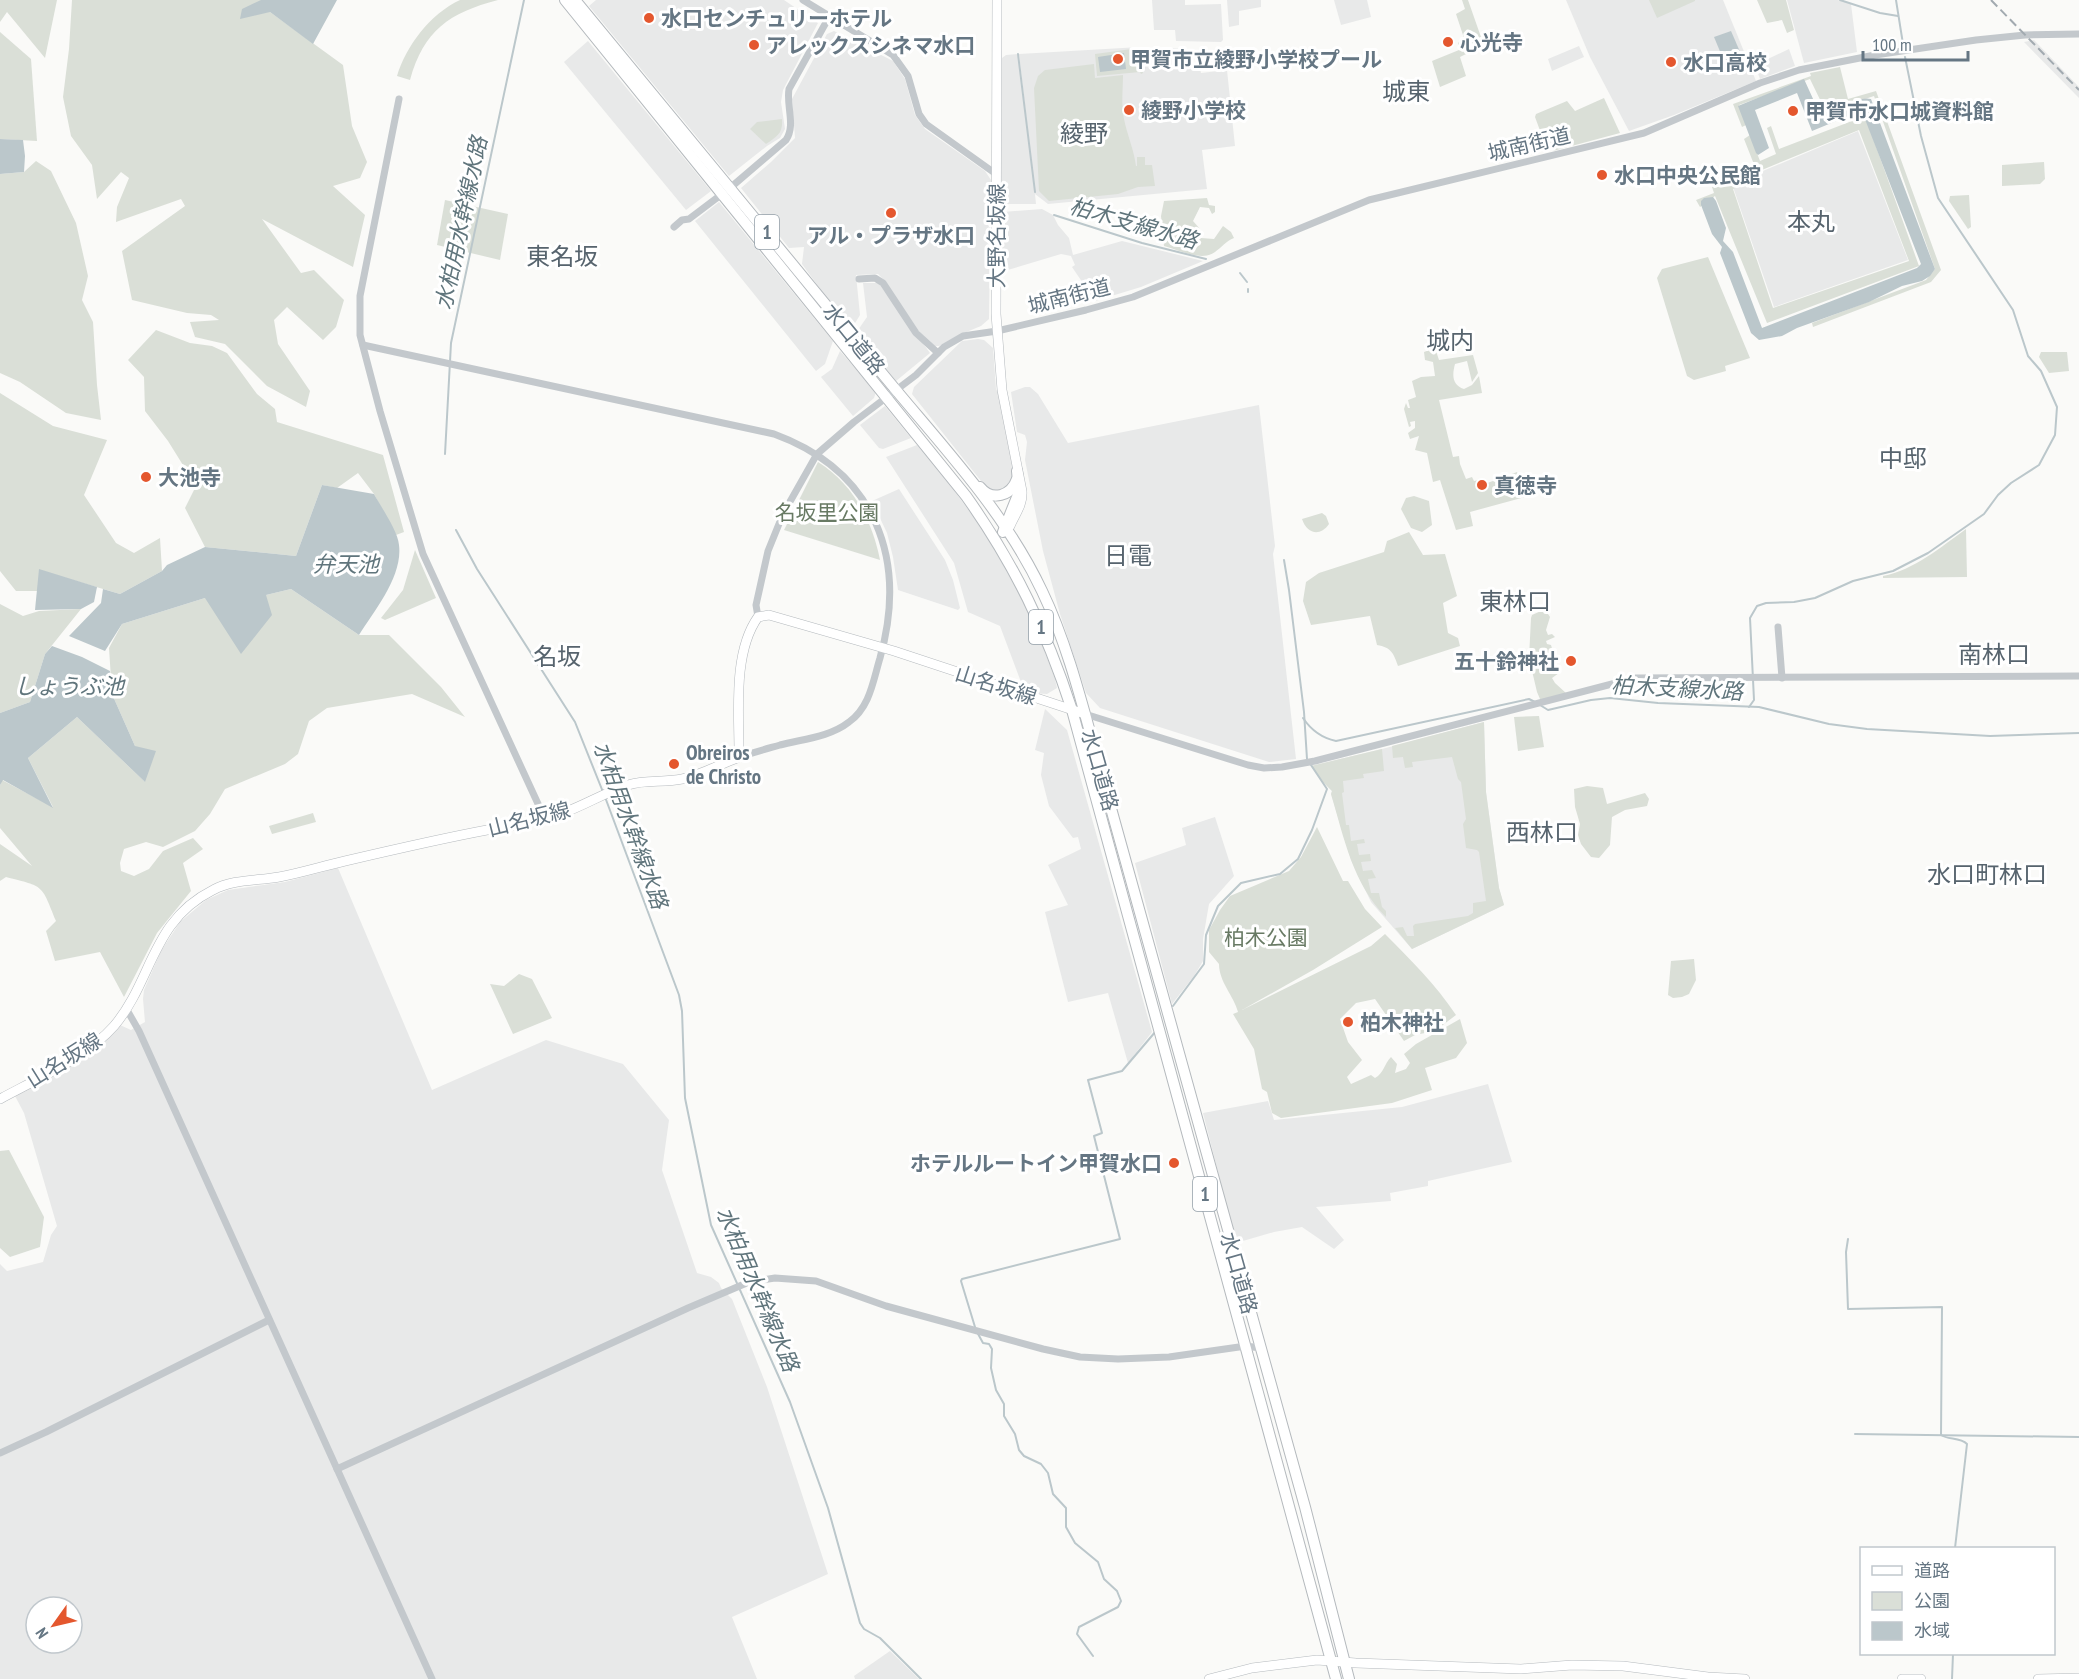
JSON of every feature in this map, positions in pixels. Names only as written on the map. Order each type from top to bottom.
[{"type":"highway","name":"水口道路","points":[[565,0],[959,464],[1008,531],[1042,590],[1085,714],[1305,1507],[1349,1679]]},
{"type":"highway","name":"水口道路","points":[[575,0],[886,398],[966,495],[1013,568],[1036,613],[1072,710],[1336,1679]]},
{"type":"highway","points":[[959,464],[989,494],[1001,496],[1007,492],[1015,484],[1017,475]]},
{"type":"highway","points":[[1017,475],[1019,492],[1008,531],[1002,542],[1030,593],[1036,613]]},
{"type":"main road","name":"大野名坂線","points":[[997,0],[997,331],[1002,390],[1017,475]]},
{"type":"main road","name":"山名坂線","points":[[758,617],[769,615],[882,648],[1085,714]]},
{"type":"main road","points":[[737,758],[739,752],[739,682],[743,656],[752,626],[758,617]]},
{"type":"main road","name":"山名坂線","points":[[0,1100],[99,1041],[127,1010],[159,941],[179,914],[213,890],[231,883],[284,876],[461,835],[545,819],[587,804],[626,785],[683,779],[737,758]]},
{"type":"main road","points":[[1209,1679],[1252,1668],[1317,1659],[1511,1669],[1572,1665],[1623,1666],[1708,1677],[1746,1679]]},
{"type":"main road","points":[[2038,1679],[2079,1678]]},
{"type":"main road","points":[[1902,1679],[1922,1679]]},
{"type":"street","points":[[803,0],[893,55],[908,76],[919,114],[926,124],[996,174]]},
{"type":"street","points":[[674,227],[682,220],[689,219],[726,191],[789,136],[789,89],[829,17]]},
{"type":"street","name":"城南街道","points":[[817,454],[916,375],[938,353],[963,336],[997,331],[1133,297],[1381,196],[1644,133],[1760,83],[1799,70],[1875,55],[1976,40],[2025,35],[2079,34]]},
{"type":"street","points":[[399,99],[360,296],[359,325],[363,345],[380,411],[423,554],[545,819]]},
{"type":"street","points":[[859,279],[875,278],[883,283],[894,304],[916,333],[938,353]]},
{"type":"street","points":[[363,345],[774,434],[806,447],[842,473],[865,502],[874,518],[885,548],[889,591],[888,621],[867,700],[850,722],[832,732],[737,758]]},
{"type":"street","points":[[758,617],[756,605],[768,551],[783,514],[817,454]]},
{"type":"street","points":[[1778,627],[1782,678]]},
{"type":"street","points":[[1085,714],[1264,768],[1315,761],[1486,715],[1568,697],[1621,680],[1648,677],[2079,676]]},
{"type":"street","points":[[127,1010],[136,1023],[432,1679]]},
{"type":"street","points":[[337,1469],[738,1286],[775,1278],[816,1281],[886,1306],[1080,1357],[1118,1359],[1169,1357],[1246,1346],[1260,1348]]},
{"type":"street","points":[[0,1453],[269,1320]]},
{"type":"shaded area","points":[[596,0],[784,0],[818,23],[783,90],[781,102],[785,129],[780,138],[729,176],[589,6]]},
{"type":"shaded area","points":[[1152,0],[1185,0],[1185,5],[1221,4],[1223,40],[1221,42],[1176,41],[1175,30],[1154,30]]},
{"type":"shaded area","points":[[1227,0],[1261,0],[1261,7],[1239,11],[1239,25],[1229,27]]},
{"type":"shaded area","points":[[1334,0],[1367,0],[1371,17],[1341,25]]},
{"type":"shaded area","name":"水口高校","points":[[1566,0],[1723,0],[1756,81],[1629,131],[1590,57]]},
{"type":"shaded area","points":[[1787,0],[1838,0],[1851,4],[1857,52],[1804,63]]},
{"type":"shaded area","points":[[834,31],[893,61],[905,79],[915,115],[925,129],[985,171],[991,180],[989,319],[981,326],[939,346],[935,346],[918,330],[878,274],[856,275],[860,315],[852,328],[802,264],[804,247],[789,248],[741,188],[795,138],[792,99],[827,34]]},
{"type":"shaded area","points":[[2034,40],[2079,87],[2079,98],[2024,42]]},
{"type":"shaded area","points":[[588,41],[711,191],[686,210],[564,62]]},
{"type":"shaded area","points":[[1579,46],[1584,57],[1552,71],[1548,59]]},
{"type":"shaded area","name":"綾野小学校","points":[[1158,48],[1161,52],[1168,52],[1170,48],[1190,49],[1194,69],[1200,68],[1201,73],[1227,70],[1235,146],[1202,150],[1207,189],[1048,204],[1035,194],[1036,204],[1001,204],[1002,58],[1006,55],[1018,54],[1034,183],[1019,54]]},
{"type":"shaded area","points":[[1789,49],[1795,66],[1760,79],[1755,65]]},
{"type":"shaded area","points":[[1858,131],[1908,260],[1774,307],[1732,184]]},
{"type":"shaded area","points":[[719,202],[833,341],[825,364],[816,371],[695,221]]},
{"type":"shaded area","points":[[1042,209],[1053,215],[1069,238],[1073,255],[1122,241],[1203,261],[1141,287],[1095,301],[1072,267],[1075,265],[1071,256],[1061,254],[1001,272],[1003,212]]},
{"type":"shaded area","points":[[863,283],[880,285],[930,353],[896,381],[856,333],[867,317]]},
{"type":"shaded area","points":[[984,340],[993,348],[996,389],[1001,398],[1015,473],[1013,482],[1002,491],[989,491],[912,394],[914,387],[962,341]]},
{"type":"shaded area","points":[[840,351],[876,392],[874,398],[853,416],[821,377],[832,369]]},
{"type":"shaded area","points":[[1030,387],[1038,394],[1068,443],[1259,405],[1296,759],[1269,762],[1100,708],[1086,693],[1060,614],[1043,551],[1025,460],[1027,442],[1025,435],[1017,432],[1011,392]]},
{"type":"shaded area","points":[[885,406],[911,438],[883,449],[879,448],[860,425]]},
{"type":"shaded area","points":[[917,445],[936,466],[984,531],[1007,567],[1030,612],[1055,679],[1057,688],[1047,694],[1030,693],[1024,690],[1000,626],[968,612],[954,563],[886,457]]},
{"type":"shaded area","points":[[899,489],[945,560],[953,580],[960,608],[958,610],[898,590],[887,533],[872,501]]},
{"type":"shaded area","points":[[1045,709],[1067,730],[1152,1032],[1128,1063],[1108,993],[1068,1002],[1045,912],[1068,905],[1048,865],[1081,849],[1078,837],[1073,838],[1049,806],[1041,775],[1044,753],[1035,750]]},
{"type":"shaded area","points":[[1484,722],[1486,792],[1499,888],[1504,905],[1412,949],[1371,902],[1351,860],[1332,791],[1311,766]]},
{"type":"shaded area","points":[[1215,817],[1234,876],[1209,904],[1203,939],[1203,961],[1172,1004],[1135,863],[1186,845],[1182,828]]},
{"type":"shaded area","points":[[338,868],[432,1090],[546,1040],[623,1064],[669,1120],[662,1170],[697,1273],[711,1277],[732,1299],[767,1387],[828,1574],[732,1617],[757,1679],[0,1679],[0,1264],[7,1271],[43,1262],[51,1235],[57,1226],[24,1113],[15,1096],[104,1043],[120,1025],[131,1030],[145,1022],[144,990],[161,951],[180,922],[206,900],[228,890],[285,882]]},
{"type":"shaded area","points":[[1488,1084],[1512,1162],[1428,1181],[1428,1186],[1390,1193],[1391,1201],[1316,1207],[1344,1240],[1334,1249],[1302,1227],[1236,1243],[1203,1113],[1268,1101],[1274,1120],[1402,1107]]},
{"type":"shaded area","points":[[890,1651],[919,1679],[855,1679],[854,1676]]},
{"type":"green space","points":[[0,0],[57,0],[45,58],[7,12],[0,22]]},
{"type":"green space","points":[[72,0],[261,0],[270,12],[343,65],[352,126],[367,162],[360,178],[333,186],[365,215],[353,267],[262,219],[301,273],[314,270],[344,300],[336,327],[323,340],[287,307],[274,320],[278,344],[310,391],[306,407],[267,386],[225,344],[195,337],[190,322],[219,320],[211,315],[187,313],[132,300],[122,251],[185,206],[181,199],[116,222],[117,207],[129,178],[121,172],[97,199],[92,165],[71,136],[63,97]]},
{"type":"green space","points":[[460,0],[498,0],[466,11],[441,26],[423,48],[410,80],[397,76],[406,53],[429,22]]},
{"type":"green space","points":[[1462,0],[1468,0],[1482,40],[1466,46],[1468,53],[1460,57],[1466,76],[1440,87],[1432,61],[1459,50],[1458,43],[1464,38],[1456,14],[1465,9]]},
{"type":"green space","points":[[1649,0],[1695,0],[1695,1],[1657,18]]},
{"type":"green space","points":[[1757,0],[1786,0],[1794,30],[1787,33],[1782,20],[1767,23]]},
{"type":"green space","points":[[0,32],[31,59],[37,141],[0,139]]},
{"type":"green space","name":"甲賀市立綾野小学校プール","points":[[1139,48],[1143,73],[1097,76],[1095,54]]},
{"type":"green space","points":[[1094,64],[1095,78],[1123,75],[1123,114],[1136,166],[1137,157],[1145,157],[1145,165],[1152,165],[1155,186],[1138,187],[1118,194],[1049,201],[1039,191],[1034,88],[1038,76],[1045,70]]},
{"type":"green space","points":[[1840,67],[1848,99],[1876,91],[1941,270],[1931,282],[1813,327],[1812,323],[1926,280],[1935,269],[1874,96],[1826,112],[1810,79],[1739,105],[1746,125],[1742,127],[1733,104],[1811,76],[1810,73]]},
{"type":"green space","points":[[1604,98],[1620,133],[1553,151],[1550,142],[1545,144],[1535,117],[1536,114],[1567,101],[1575,111]]},
{"type":"green space","points":[[1865,116],[1919,266],[1767,323],[1715,196],[1700,207],[1696,200],[1714,193],[1712,187],[1749,176],[1751,182],[1733,189],[1773,308],[1909,261],[1859,130],[1757,172],[1744,139],[1750,135],[1760,161],[1776,154],[1767,128],[1771,126],[1779,149]]},
{"type":"green space","points":[[782,119],[779,134],[766,144],[750,129],[757,122]]},
{"type":"green space","points":[[36,161],[51,171],[76,223],[88,276],[82,300],[93,322],[101,420],[66,413],[20,382],[0,373],[0,174],[24,172]]},
{"type":"green space","points":[[2044,162],[2045,179],[2040,184],[2002,186],[2002,165]]},
{"type":"green space","points":[[1969,195],[1971,227],[1968,229],[1949,201],[1950,196]]},
{"type":"green space","points":[[1207,198],[1209,205],[1215,206],[1215,212],[1212,214],[1209,208],[1200,207],[1193,221],[1200,229],[1201,238],[1214,239],[1223,226],[1231,232],[1234,238],[1210,255],[1204,256],[1164,246],[1161,216],[1164,201]]},
{"type":"green space","points":[[445,200],[508,214],[500,260],[437,245]]},
{"type":"green space","points":[[1708,257],[1750,358],[1725,366],[1726,371],[1694,380],[1687,376],[1657,278],[1662,269]]},
{"type":"green space","points":[[156,330],[190,343],[212,346],[227,353],[257,394],[275,409],[277,422],[383,455],[404,532],[396,535],[374,494],[358,473],[337,488],[322,485],[296,556],[205,547],[185,508],[196,486],[168,441],[145,411],[144,377],[128,360]]},
{"type":"green space","points":[[1435,348],[1439,360],[1473,355],[1478,373],[1472,382],[1467,361],[1455,364],[1454,379],[1460,387],[1464,389],[1472,385],[1479,376],[1482,393],[1439,400],[1453,457],[1459,456],[1466,479],[1472,477],[1474,481],[1479,480],[1482,485],[1517,472],[1525,497],[1470,512],[1473,526],[1456,530],[1440,480],[1433,482],[1427,453],[1415,450],[1419,436],[1410,439],[1408,433],[1415,428],[1415,421],[1410,422],[1409,427],[1404,409],[1406,403],[1410,408],[1408,400],[1416,397],[1412,381],[1421,377],[1435,376],[1433,362],[1425,360],[1424,352]]},
{"type":"green space","points":[[2041,352],[2067,352],[2069,371],[2049,373],[2039,357]]},
{"type":"green space","points":[[0,393],[53,426],[107,440],[84,495],[116,543],[134,553],[160,538],[162,571],[120,594],[39,570],[39,591],[16,591],[0,571]]},
{"type":"green space","name":"名坂里公園","points":[[818,462],[841,481],[859,504],[872,531],[880,560],[784,530]]},
{"type":"green space","points":[[1414,496],[1429,501],[1432,525],[1422,532],[1411,528],[1401,509],[1406,498]]},
{"type":"green space","points":[[1322,513],[1329,524],[1322,531],[1310,531],[1302,519]]},
{"type":"green space","points":[[1966,529],[1967,577],[1883,578],[1883,576],[1906,569]]},
{"type":"green space","points":[[1409,532],[1423,555],[1445,554],[1457,596],[1443,603],[1448,633],[1458,638],[1460,646],[1398,666],[1386,647],[1377,645],[1370,616],[1311,625],[1303,601],[1306,582],[1319,573],[1384,552],[1387,541]]},
{"type":"green space","points":[[415,550],[436,598],[385,620],[381,618],[403,590]]},
{"type":"green space","points":[[291,589],[359,635],[389,635],[441,687],[465,717],[412,694],[327,708],[309,721],[298,754],[285,764],[225,789],[210,814],[195,831],[163,847],[146,842],[124,849],[120,863],[121,871],[134,876],[149,869],[163,851],[193,838],[203,849],[183,863],[191,891],[157,933],[124,997],[100,952],[55,961],[46,931],[56,921],[40,889],[6,877],[0,881],[0,844],[32,866],[0,828],[2,780],[53,807],[28,758],[77,717],[145,782],[135,746],[112,694],[109,648],[122,624],[205,598],[266,595]]},
{"type":"green space","points":[[0,604],[23,616],[39,611],[81,609],[45,654],[30,702],[0,713]]},
{"type":"green space","points":[[1546,611],[1550,617],[1546,630],[1548,635],[1552,634],[1555,637],[1546,641],[1551,645],[1559,673],[1552,678],[1567,694],[1544,700],[1540,699],[1537,692],[1529,658],[1531,618],[1532,615]]},
{"type":"green space","points":[[1539,716],[1544,747],[1518,751],[1514,717]]},
{"type":"green space","points":[[1484,722],[1486,792],[1499,888],[1504,905],[1412,949],[1395,928],[1403,927],[1407,936],[1414,936],[1413,926],[1415,924],[1468,916],[1473,913],[1473,903],[1486,901],[1479,852],[1466,848],[1463,824],[1466,819],[1461,782],[1458,779],[1452,757],[1412,762],[1413,767],[1405,768],[1403,757],[1393,758],[1392,746]]},
{"type":"green space","points":[[1382,749],[1384,771],[1363,774],[1364,778],[1343,781],[1344,792],[1342,793],[1346,825],[1349,825],[1351,841],[1364,839],[1365,843],[1357,844],[1359,855],[1370,854],[1371,861],[1361,862],[1363,871],[1372,870],[1376,878],[1368,879],[1371,893],[1379,893],[1386,917],[1365,890],[1351,860],[1340,827],[1332,791],[1311,766]]},
{"type":"green space","points":[[1587,786],[1603,788],[1607,804],[1645,793],[1649,799],[1647,806],[1625,810],[1612,817],[1610,845],[1599,858],[1591,857],[1581,844],[1578,835],[1580,824],[1575,807],[1574,789]]},
{"type":"green space","points":[[313,813],[316,822],[272,834],[269,826]]},
{"type":"green space","name":"柏木公園","points":[[1317,827],[1343,881],[1348,881],[1365,909],[1382,927],[1313,970],[1242,1010],[1371,946],[1385,934],[1432,983],[1456,1015],[1435,1031],[1415,1035],[1404,1041],[1375,999],[1356,1003],[1340,1019],[1348,1042],[1362,1060],[1347,1077],[1351,1084],[1371,1075],[1375,1078],[1391,1057],[1397,1064],[1395,1073],[1406,1069],[1410,1063],[1404,1054],[1416,1044],[1460,1019],[1467,1043],[1456,1058],[1425,1068],[1432,1090],[1392,1103],[1281,1118],[1272,1113],[1267,1092],[1262,1089],[1254,1049],[1233,1014],[1238,1012],[1236,1006],[1221,977],[1219,964],[1209,952],[1209,930],[1230,896],[1289,871],[1301,857]]},
{"type":"green space","points":[[1694,959],[1696,980],[1689,994],[1673,998],[1668,995],[1671,961]]},
{"type":"green space","points":[[519,974],[532,979],[552,1018],[513,1034],[490,984],[504,986]]},
{"type":"green space","points":[[9,1150],[44,1217],[40,1247],[10,1257],[0,1248],[0,1151]]},
{"type":"water","points":[[261,0],[337,0],[313,44],[270,12],[240,19],[242,9]]},
{"type":"water","points":[[1731,31],[1741,54],[1724,61],[1714,37]]},
{"type":"water","points":[[1124,53],[1126,69],[1100,72],[1098,57]]},
{"type":"water","points":[[1804,79],[1819,112],[1832,110],[1860,99],[1871,99],[1935,269],[1922,281],[1902,286],[1869,302],[1797,328],[1782,336],[1759,340],[1751,333],[1720,253],[1722,247],[1712,234],[1701,205],[1704,198],[1713,197],[1716,201],[1726,228],[1723,241],[1733,252],[1762,328],[1917,268],[1921,264],[1863,114],[1858,112],[1812,131],[1797,93],[1755,110],[1769,148],[1758,155],[1756,153],[1738,106]]},
{"type":"water","points":[[0,139],[23,140],[24,172],[0,174]]},
{"type":"water","name":"弁天池","points":[[322,485],[374,494],[398,539],[397,569],[380,604],[359,635],[291,589],[266,595],[272,615],[241,654],[205,598],[122,624],[105,651],[69,636],[101,603],[103,589],[120,594],[162,571],[167,565],[205,547],[296,556]]},
{"type":"water","points":[[39,569],[97,587],[94,602],[81,609],[35,610]]},
{"type":"water","name":"しょうぶ池","points":[[52,646],[110,671],[112,694],[135,746],[156,751],[145,782],[77,717],[28,758],[53,808],[3,780],[0,785],[0,713],[30,702],[45,654]]},
{"type":"waterway","name":"水柏用水幹線水路","points":[[445,454],[451,343],[524,0]]},
{"type":"waterway","points":[[1840,0],[1880,13],[1898,16]]},
{"type":"waterway","points":[[1896,0],[1903,44]]},
{"type":"waterway","points":[[1018,54],[1035,192]]},
{"type":"waterway","points":[[1749,707],[1754,700],[1750,618],[1757,606],[1815,598],[1853,581],[1893,571],[1928,553],[1984,514],[1998,495],[2011,483],[2039,465],[2055,435],[2057,407],[2041,371],[2028,356],[2013,310],[1938,198],[1921,136],[1905,57]]},
{"type":"waterway","name":"柏木支線水路","points":[[1054,215],[1142,243],[1206,259]]},
{"type":"waterway","points":[[1240,273],[1247,282]]},
{"type":"waterway","name":"水柏用水幹線水路","points":[[456,530],[477,569],[575,722],[603,792]]},
{"type":"waterway","points":[[1173,1006],[1204,964],[1206,935],[1218,906],[1241,883],[1280,874],[1298,859],[1312,830],[1327,789],[1307,759],[1304,712],[1284,560]]},
{"type":"waterway","name":"柏木支線水路","points":[[1540,705],[1548,710],[1610,698],[1658,703],[1759,707],[1829,724],[1867,729],[1990,736],[2079,733]]},
{"type":"waterway","name":"柏木支線水路","points":[[1303,718],[1317,733],[1336,741],[1529,699],[1535,702]]},
{"type":"waterway","name":"水柏用水幹線水路","points":[[605,797],[679,995],[682,1011],[685,1098],[711,1225],[790,1402],[828,1508],[860,1623],[864,1629],[880,1638],[921,1679]]},
{"type":"waterway","points":[[975,1327],[962,1279],[1120,1239],[1094,1136],[1102,1133],[1088,1080],[1122,1071],[1156,1031]]},
{"type":"waterway","points":[[1848,1239],[1846,1252],[1848,1309],[1942,1307],[1941,1435]]},
{"type":"waterway","points":[[977,1332],[983,1343],[989,1344],[992,1349],[991,1368],[996,1390],[1004,1404],[1004,1416],[1015,1434],[1019,1450],[1024,1456],[1041,1464],[1048,1473],[1053,1494],[1066,1508],[1066,1527],[1075,1543],[1098,1562],[1104,1579],[1117,1591],[1121,1601],[1118,1607],[1079,1627],[1077,1634],[1093,1656]]},
{"type":"waterway","points":[[1855,1434],[2079,1437]]},
{"type":"waterway","points":[[1941,1435],[1961,1440],[1967,1444],[1955,1547]]},
{"type":"waterway","points":[[1952,1679],[1953,1655]]},
{"type":"railway","points":[[1991,0],[2079,90]]},
{"type":"place","name":"水口センチュリーホテル","points":[[649,18]]},
{"type":"place","name":"心光寺","points":[[1448,42]]},
{"type":"place","name":"アレックスシネマ水口","points":[[754,45]]},
{"type":"place","name":"甲賀市立綾野小学校プール","points":[[1118,59]]},
{"type":"place","name":"水口高校","points":[[1671,62]]},
{"type":"place","name":"綾野小学校","points":[[1129,110]]},
{"type":"place","name":"甲賀市水口城資料館","points":[[1793,111]]},
{"type":"place","name":"水口中央公民館","points":[[1602,175]]},
{"type":"place","name":"アル・プラザ水口","points":[[891,213]]},
{"type":"place","name":"大池寺","points":[[146,477]]},
{"type":"place","name":"真徳寺","points":[[1482,485]]},
{"type":"place","name":"五十鈴神社","points":[[1571,661]]},
{"type":"place","name":"Obreiros de Christo","points":[[674,764]]},
{"type":"place","name":"柏木神社","points":[[1348,1022]]},
{"type":"place","name":"ホテルルートイン甲賀水口","points":[[1174,1163]]},
{"type":"district","name":"城東","points":[[1406,91]]},
{"type":"district","name":"綾野","points":[[1084,133]]},
{"type":"district","name":"本丸","points":[[1811,221]]},
{"type":"district","name":"東名坂","points":[[562,256]]},
{"type":"district","name":"城内","points":[[1450,340]]},
{"type":"district","name":"中邸","points":[[1903,458]]},
{"type":"district","name":"日電","points":[[1128,555]]},
{"type":"district","name":"東林口","points":[[1515,601]]},
{"type":"district","name":"南林口","points":[[1994,654]]},
{"type":"district","name":"名坂","points":[[557,656]]},
{"type":"district","name":"西林口","points":[[1542,832]]},
{"type":"district","name":"水口町林口","points":[[1987,874]]}]
